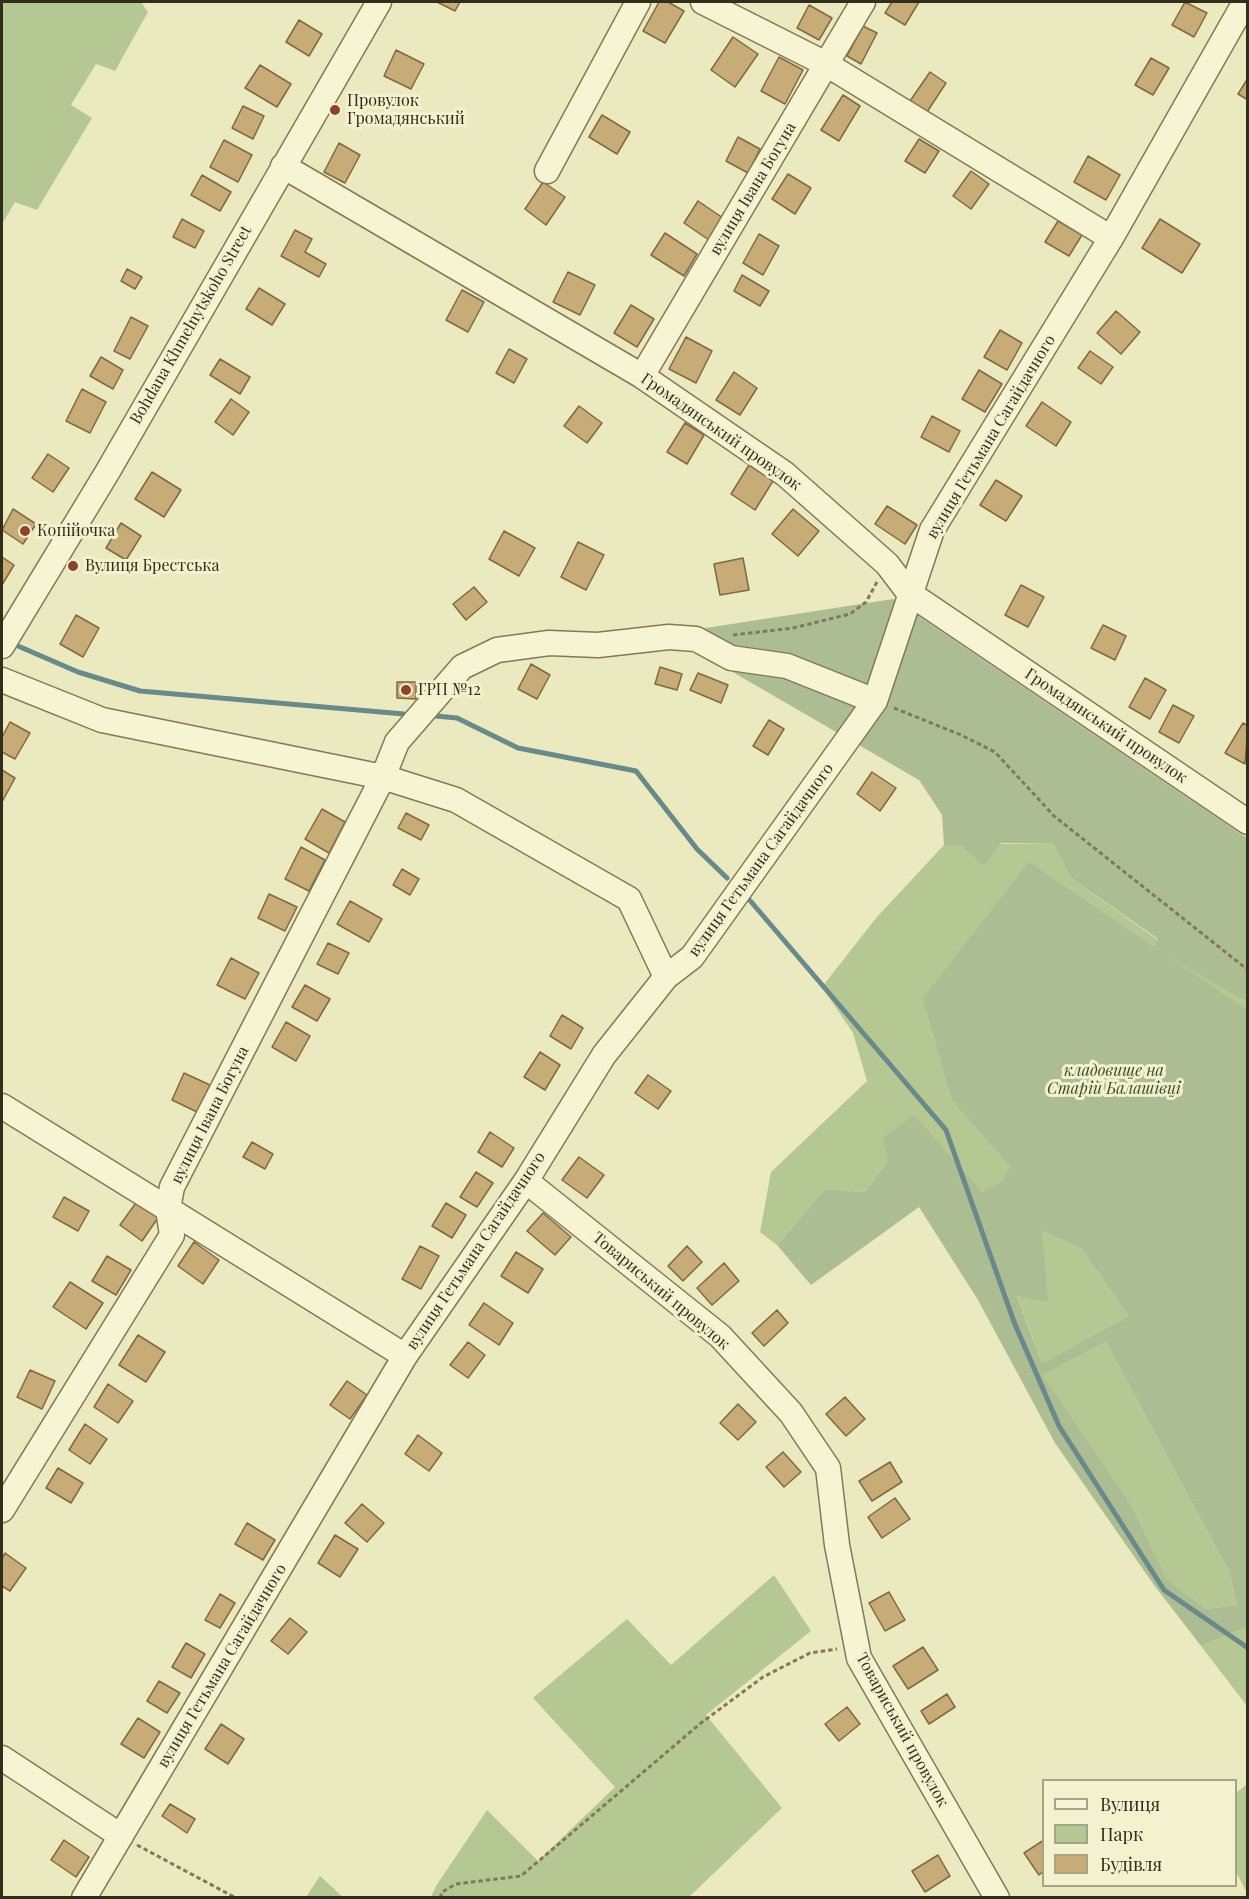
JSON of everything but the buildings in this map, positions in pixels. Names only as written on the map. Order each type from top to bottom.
[{"type":"street","name":"Bohdana Khmelnytskoho Street","points":[[2,646],[108,471],[379,2]]},
{"type":"street","points":[[547,171],[638,2]]},
{"type":"street","points":[[703,2],[826,64],[1111,238]]},
{"type":"street","name":"вулиця Івана Богуна","points":[[642,376],[863,2]]},
{"type":"street","name":"вулиця Гетьмана Сагайдачного","points":[[84,1898],[405,1356],[526,1181],[604,1055],[666,977],[692,957],[718,924],[875,701],[909,593],[932,530],[1111,238],[1245,2]]},
{"type":"street","name":"Громадянський провулок","points":[[283,166],[642,376],[785,474],[887,564],[909,593],[1248,822]]},
{"type":"street","points":[[383,777],[397,742],[462,667],[497,650],[549,643],[597,645],[669,637],[696,639],[731,658],[787,666],[875,701]]},
{"type":"street","points":[[2,680],[102,720],[383,777],[456,800],[629,899],[666,977]]},
{"type":"street","name":"вулиця Івана Богуна","points":[[2,1510],[172,1235],[168,1209],[172,1187],[383,777]]},
{"type":"street","points":[[2,1106],[405,1356]]},
{"type":"street","name":"Товариський провулок","points":[[526,1181],[720,1336],[797,1422],[828,1468],[837,1545],[859,1658],[997,1898]]},
{"type":"street","points":[[2,1758],[122,1836]]},
{"type":"path","points":[[728,636],[793,628],[850,614],[866,602],[887,564]]},
{"type":"path","points":[[875,701],[961,735],[995,752],[1054,816],[1248,970]]},
{"type":"path","points":[[440,1898],[442,1892],[456,1884],[521,1875],[701,1724],[763,1677],[810,1653],[838,1649],[859,1658]]},
{"type":"path","points":[[122,1836],[237,1898]]},
{"type":"green space","points":[[2,2],[141,2],[148,12],[115,71],[96,64],[71,105],[92,118],[37,210],[15,202],[2,224]]},
{"type":"green space","name":"кладовище на Старій Балашівці","points":[[893,599],[1247,838],[1247,1002],[1169,957],[1247,1010],[1247,1627],[1201,1646],[1154,1585],[1055,1443],[978,1300],[919,1207],[811,1285],[777,1245],[825,1189],[865,1192],[888,1160],[883,1138],[914,1115],[982,1192],[1003,1181],[1010,1166],[952,1100],[923,998],[1029,862],[1154,947],[1158,939],[1071,878],[1053,843],[1001,843],[984,866],[961,845],[944,845],[942,815],[919,780],[667,634]],"holes":[[[1042,1231],[1082,1249],[1128,1316],[1042,1363],[1017,1296],[1048,1302]],[[1106,1342],[1229,1572],[1237,1605],[1206,1609],[1166,1579],[1131,1504],[1042,1375]]]},
{"type":"green space","name":"кладовище на Старій Балашівці","points":[[1053,843],[1071,878],[1158,940],[1151,955],[1160,993],[1170,955],[1247,1002],[1247,1112],[1035,1131],[1003,1182],[982,1192],[888,1160],[865,1192],[825,1189],[777,1245],[760,1232],[771,1172],[867,1081],[853,1033],[822,987],[876,918],[944,845]]},
{"type":"green space","points":[[1042,1231],[1082,1249],[1128,1316],[1042,1363],[1017,1295],[1047,1301]]},
{"type":"green space","points":[[1106,1342],[1229,1572],[1237,1605],[1206,1609],[1165,1579],[1131,1504],[1041,1375]]},
{"type":"green space","points":[[774,1575],[811,1631],[706,1715],[782,1808],[689,1897],[431,1897],[487,1810],[538,1861],[615,1787],[533,1698],[627,1619],[671,1665]]},
{"type":"green space","points":[[1247,1627],[1247,1706],[1201,1646]]},
{"type":"green space","points":[[1247,1784],[1247,1893],[1237,1874],[1237,1792]]},
{"type":"green space","points":[[320,1876],[343,1897],[306,1897]]},
{"type":"waterway","points":[[18,646],[78,672],[140,691],[404,714]]},
{"type":"waterway","points":[[436,716],[457,718],[518,748],[636,771],[697,849],[727,878]]},
{"type":"waterway","points":[[747,897],[946,1130],[1014,1322],[1059,1426],[1164,1590],[1248,1648]]},
{"type":"place","name":"Провулок Громадянський","points":[[335,110]]},
{"type":"place","name":"Копійочка","points":[[25,531]]},
{"type":"place","name":"Вулиця Брестська","points":[[73,566]]},
{"type":"place","name":"ГРП №12","points":[[406,690]]}]
